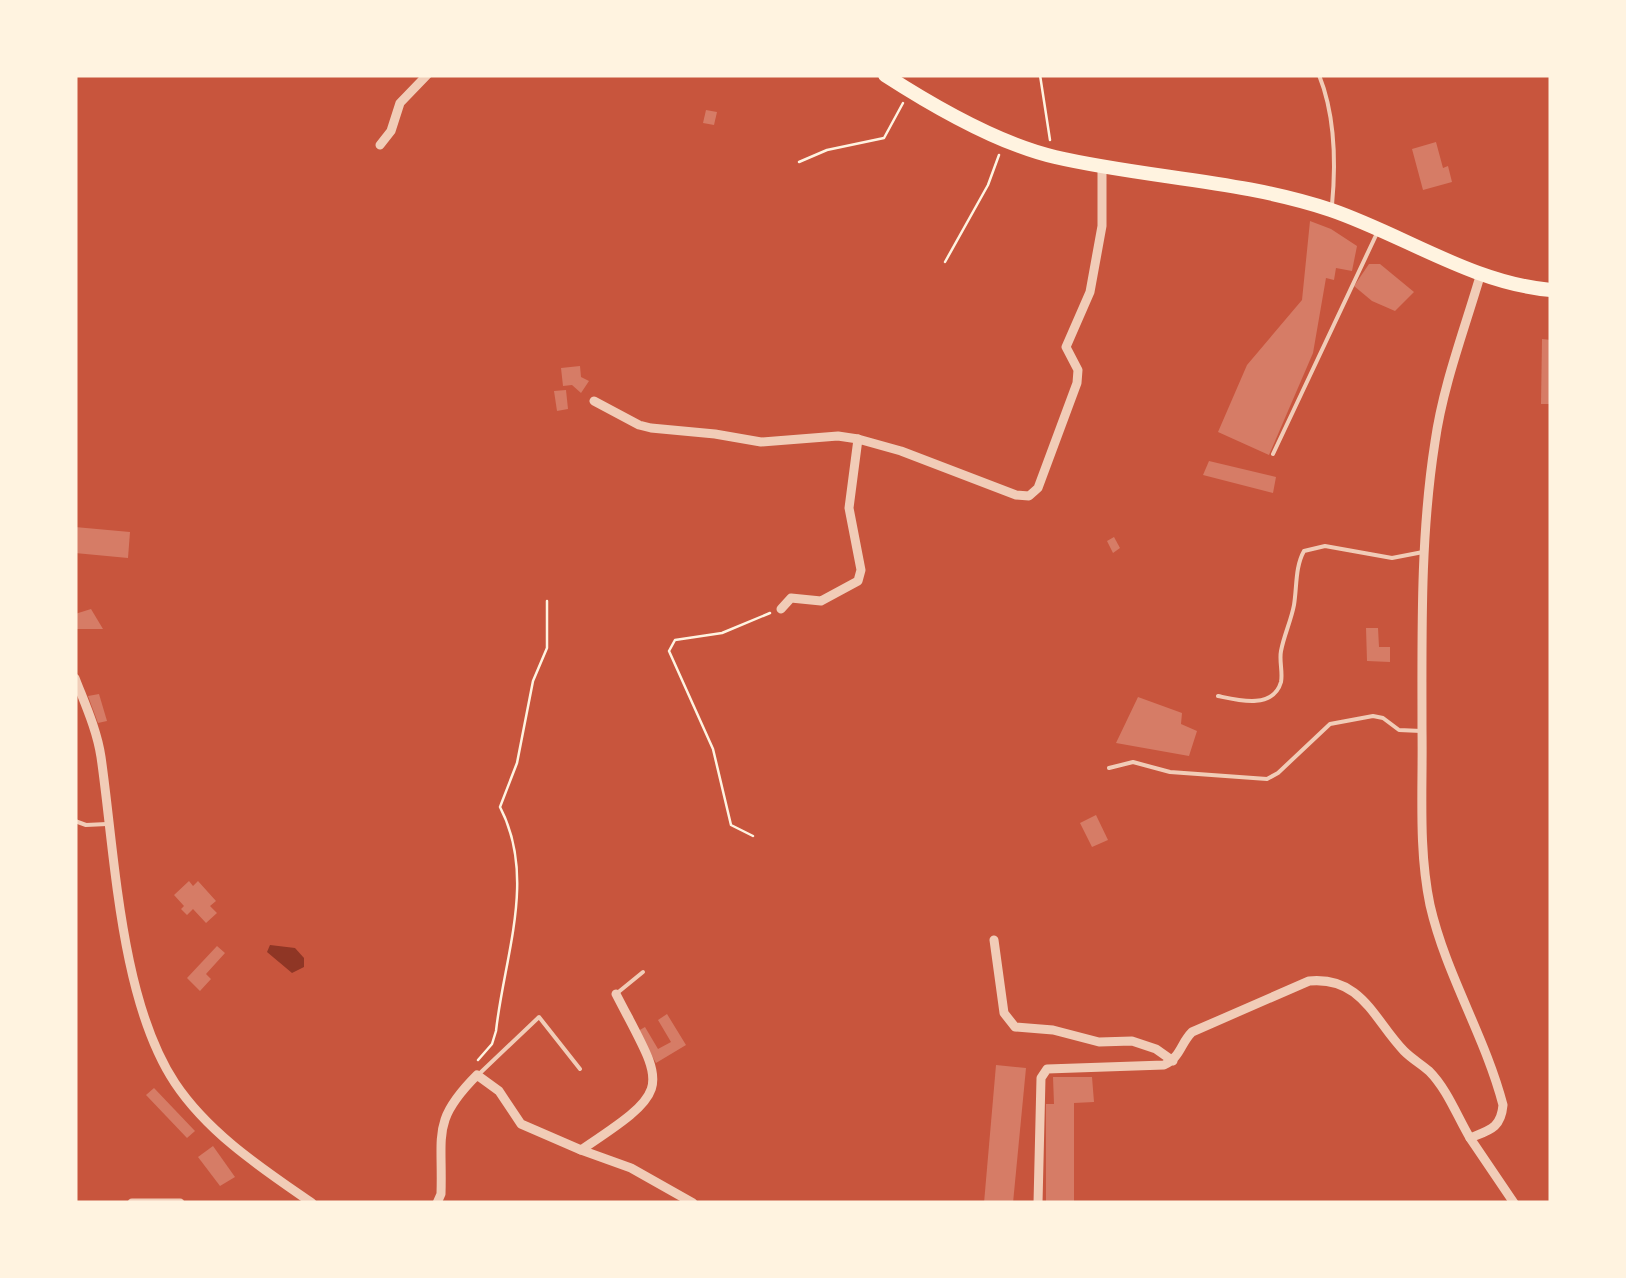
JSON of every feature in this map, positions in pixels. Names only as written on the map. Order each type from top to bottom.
[{"type":"main road","points":[[884,75],[1006,140],[1052,156],[1260,193],[1331,210],[1481,273],[1551,290]]},
{"type":"street","points":[[380,145],[391,130],[400,104],[428,75]]},
{"type":"street","points":[[594,401],[651,428],[761,442],[858,438],[901,450],[1016,495],[1035,493],[1046,473],[1077,384],[1078,370],[1066,347],[1090,292],[1102,226],[1102,166]]},
{"type":"street","points":[[1470,1138],[1494,1128],[1502,1120],[1503,1105],[1454,984],[1429,900],[1423,838],[1423,552],[1438,423],[1481,273]]},
{"type":"street","points":[[781,609],[791,598],[816,602],[826,599],[854,586],[861,576],[849,514],[858,438]]},
{"type":"street","points":[[75,678],[101,755],[121,911],[141,1002],[174,1080],[187,1099],[237,1150],[312,1203]]},
{"type":"street","points":[[994,940],[1004,1014],[1015,1028],[1052,1030],[1099,1042],[1132,1041],[1156,1049],[1172,1061]]},
{"type":"street","points":[[1038,1203],[1043,1073],[1052,1068],[1156,1067],[1172,1061],[1192,1032],[1290,987],[1327,979],[1342,985],[1376,1012],[1403,1050],[1438,1082],[1514,1203]]},
{"type":"street","points":[[581,1150],[624,1122],[654,1090],[652,1065],[616,994]]},
{"type":"street","points":[[437,1203],[441,1194],[441,1130],[452,1101],[478,1075],[499,1090],[521,1124],[630,1168],[693,1203]]},
{"type":"street","points":[[132,1203],[180,1203]]},
{"type":"lane","points":[[1319,75],[1328,106],[1334,158],[1331,210]]},
{"type":"lane","points":[[1273,454],[1378,231]]},
{"type":"lane","points":[[1218,696],[1258,701],[1278,688],[1282,646],[1293,608],[1298,562],[1304,551],[1325,546],[1392,558],[1423,552]]},
{"type":"lane","points":[[1109,768],[1133,762],[1170,772],[1266,778],[1278,773],[1334,723],[1374,716],[1400,730],[1422,731]]},
{"type":"lane","points":[[75,821],[107,824]]},
{"type":"lane","points":[[616,994],[643,972]]},
{"type":"lane","points":[[478,1075],[539,1017],[580,1069]]},
{"type":"path","points":[[1040,75],[1052,156]]},
{"type":"path","points":[[799,162],[827,150],[884,138],[909,91]]},
{"type":"path","points":[[944,262],[988,185],[1006,140]]},
{"type":"path","points":[[478,1075],[478,1059],[492,1044],[496,1031],[516,914],[515,846],[512,829],[500,807],[517,763],[533,680],[547,648],[547,600]]},
{"type":"path","points":[[753,836],[730,825],[713,749],[670,651],[675,640],[722,633],[781,609]]},
{"type":"shaded area","points":[[270,945],[295,948],[304,958],[304,967],[292,973],[267,952]]},
{"type":"building","points":[[706,110],[717,112],[714,125],[703,123]]},
{"type":"building","points":[[1436,142],[1443,168],[1448,166],[1452,182],[1423,190],[1412,149]]},
{"type":"building","points":[[1310,221],[1357,246],[1352,271],[1336,268],[1334,280],[1326,278],[1313,353],[1269,455],[1218,432],[1247,365],[1302,300]]},
{"type":"building","points":[[1369,264],[1380,264],[1414,292],[1395,311],[1372,301],[1354,286]]},
{"type":"building","points":[[1542,339],[1551,340],[1551,404],[1541,404]]},
{"type":"building","points":[[580,366],[581,377],[589,381],[581,393],[572,385],[563,386],[561,368]]},
{"type":"building","points":[[566,390],[568,409],[557,411],[554,391]]},
{"type":"building","points":[[1209,461],[1276,477],[1273,493],[1203,475]]},
{"type":"building","points":[[75,527],[130,532],[128,558],[75,553]]},
{"type":"building","points":[[1114,537],[1120,548],[1113,553],[1107,541]]},
{"type":"building","points":[[91,609],[103,629],[75,629],[75,614]]},
{"type":"building","points":[[1366,628],[1378,628],[1379,647],[1390,647],[1390,662],[1367,661]]},
{"type":"building","points":[[99,694],[107,721],[98,723],[88,696]]},
{"type":"building","points":[[1138,697],[1182,713],[1181,724],[1197,731],[1189,756],[1116,743]]},
{"type":"building","points":[[1096,815],[1108,840],[1092,847],[1080,823]]},
{"type":"building","points":[[189,881],[193,886],[198,881],[216,901],[210,906],[217,913],[206,923],[193,909],[187,915],[174,895]]},
{"type":"building","points":[[217,946],[225,953],[206,974],[211,979],[200,991],[187,978]]},
{"type":"building","points":[[667,1014],[686,1045],[656,1063],[638,1031],[645,1027],[658,1049],[671,1042],[658,1020]]},
{"type":"building","points":[[996,1065],[1026,1068],[1013,1203],[984,1203]]},
{"type":"building","points":[[1053,1077],[1092,1077],[1094,1102],[1074,1103],[1074,1203],[1046,1203],[1046,1104],[1054,1104]]},
{"type":"building","points":[[154,1088],[195,1131],[187,1138],[146,1095]]},
{"type":"building","points":[[213,1146],[235,1177],[220,1186],[198,1157]]}]
